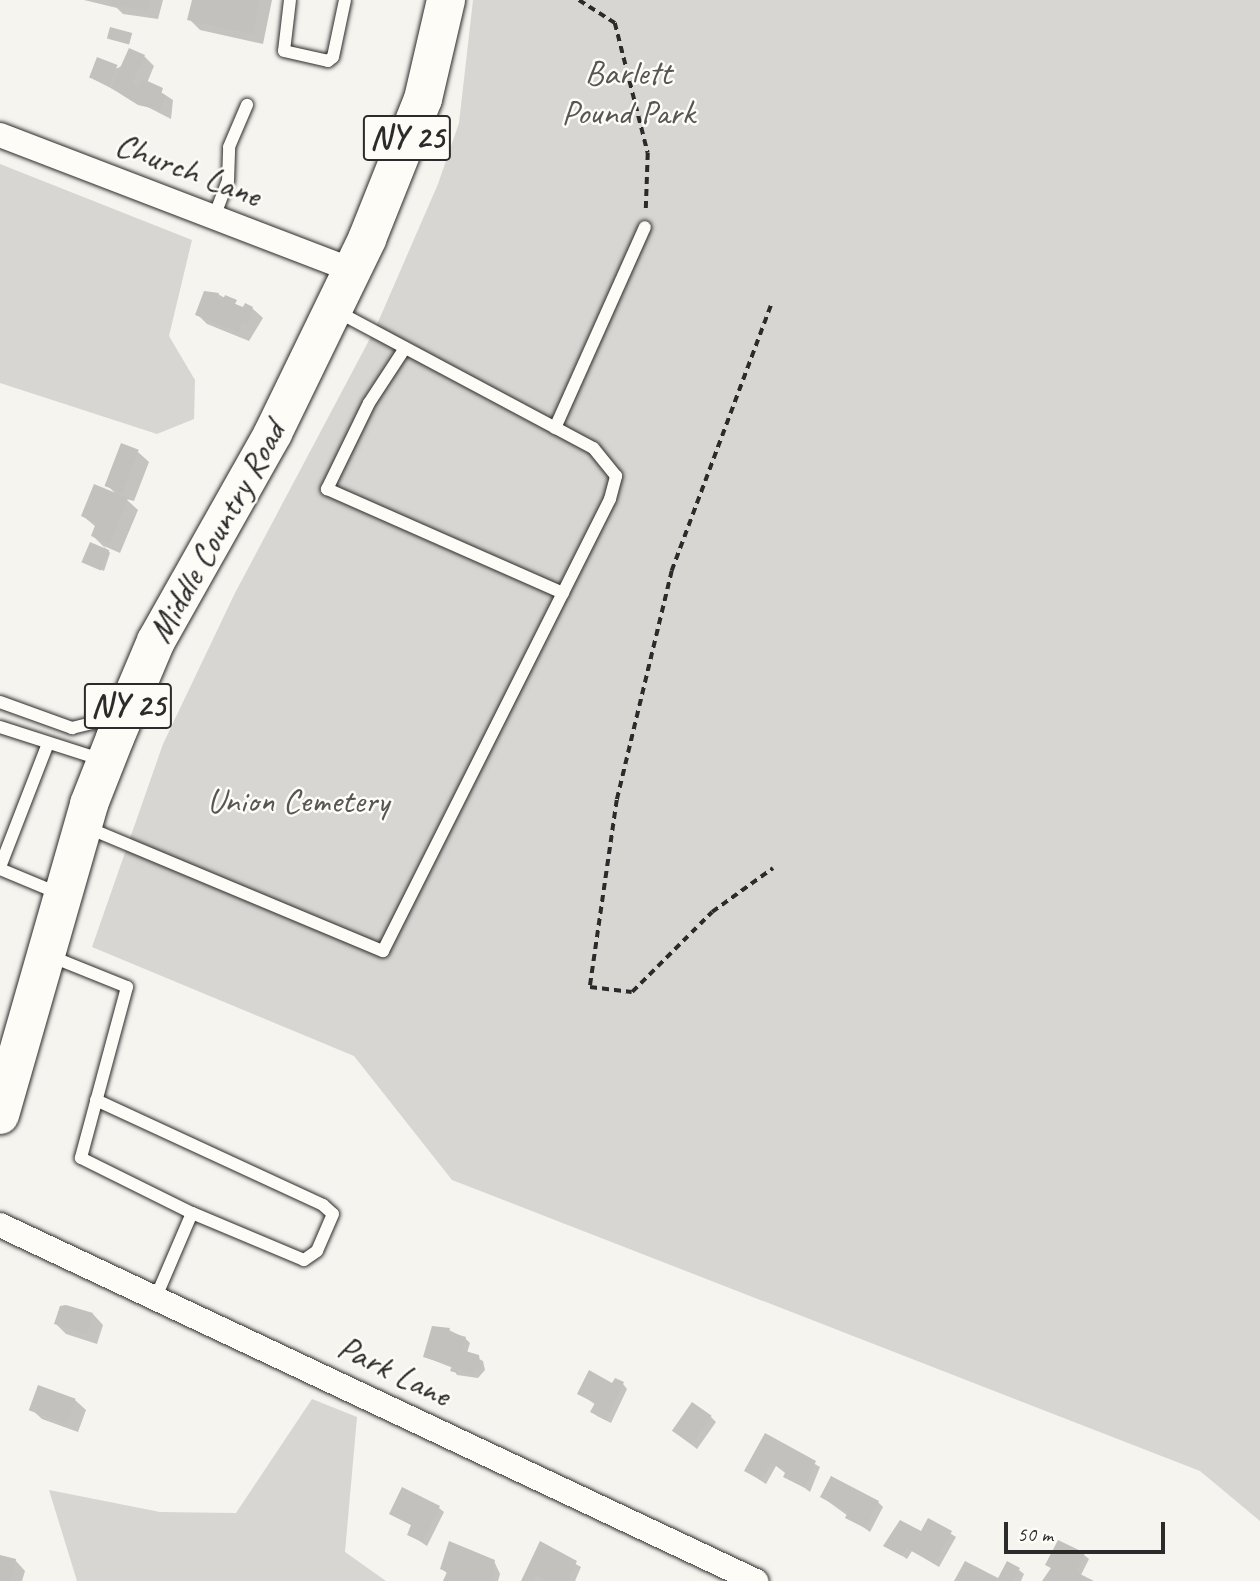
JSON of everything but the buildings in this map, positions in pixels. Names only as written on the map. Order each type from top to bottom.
[{"type":"main road","name":"Middle Country Road","points":[[0,1115],[8,1060],[47,954],[83,826],[106,761],[156,641],[273,433],[351,270],[423,99],[446,0]]},
{"type":"street","name":"Church Lane","points":[[0,135],[351,270]]},
{"type":"street","name":"Park Lane","points":[[0,1225],[756,1581]]},
{"type":"lane","points":[[290,0],[284,51],[328,61],[345,0]]},
{"type":"lane","points":[[214,217],[228,181],[229,146],[247,105]]},
{"type":"lane","points":[[555,428],[645,227]]},
{"type":"lane","points":[[83,826],[383,951],[610,499],[615,476],[593,448],[332,309]]},
{"type":"lane","points":[[405,348],[369,403],[327,489],[563,593]]},
{"type":"lane","points":[[0,702],[72,728],[125,716]]},
{"type":"lane","points":[[0,727],[47,746],[106,761]]},
{"type":"lane","points":[[47,746],[0,868],[64,895]]},
{"type":"lane","points":[[47,954],[127,986],[96,1100],[81,1158],[192,1213],[304,1260],[317,1251],[333,1214],[323,1205],[96,1100]]},
{"type":"lane","points":[[156,1297],[192,1213]]},
{"type":"path","points":[[579,0],[615,23],[648,153],[645,227]]},
{"type":"path","points":[[771,306],[672,571],[649,681],[617,800],[590,987],[632,992],[712,912],[773,868]]},
{"type":"green space","points":[[473,0],[1260,0],[1260,1521],[1200,1471],[452,1180],[354,1056],[92,947],[163,744],[235,593],[375,329],[438,184],[459,123]]},
{"type":"green space","points":[[0,164],[192,240],[169,336],[195,380],[194,419],[157,434],[0,383]]},
{"type":"green space","points":[[312,1399],[357,1417],[345,1552],[386,1581],[77,1581],[49,1490],[160,1512],[236,1513]]},
{"type":"park label","name":"Barlett Pound Park","points":[[628,93]]},
{"type":"park label","name":"Union Cemetery","points":[[298,801]]}]
